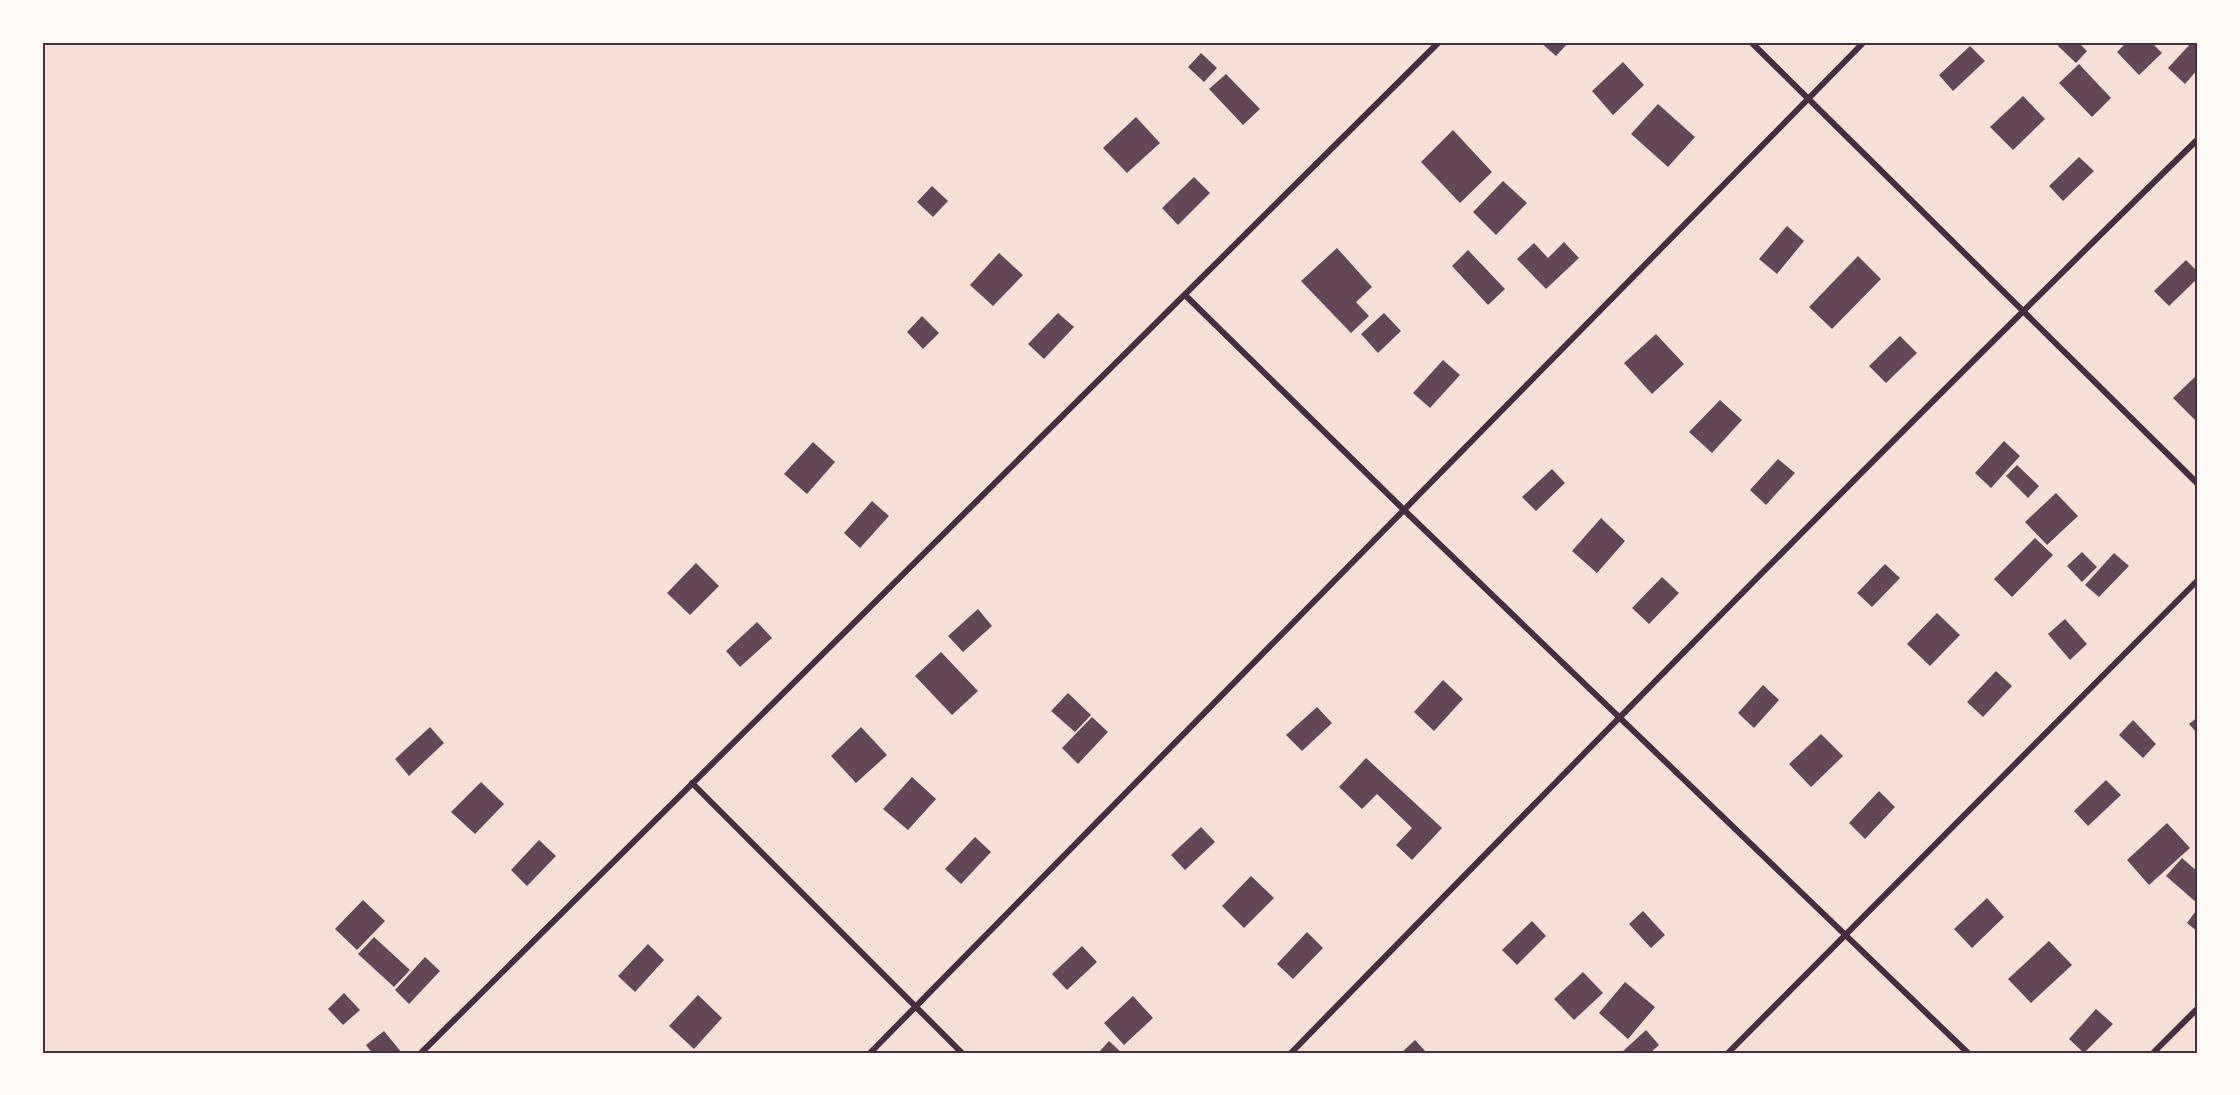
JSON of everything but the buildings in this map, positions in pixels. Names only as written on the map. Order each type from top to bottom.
[{"type":"street","points":[[421,1053],[1439,42]]},
{"type":"street","points":[[1751,42],[2198,484]]},
{"type":"street","points":[[870,1053],[1864,42]]},
{"type":"street","points":[[1291,1053],[1620,716],[2022,311],[2198,139]]},
{"type":"street","points":[[1185,295],[1405,511],[1968,1053]]},
{"type":"street","points":[[1728,1053],[2198,580]]},
{"type":"street","points":[[692,783],[962,1053]]},
{"type":"street","points":[[2153,1053],[2198,1008]]}]
